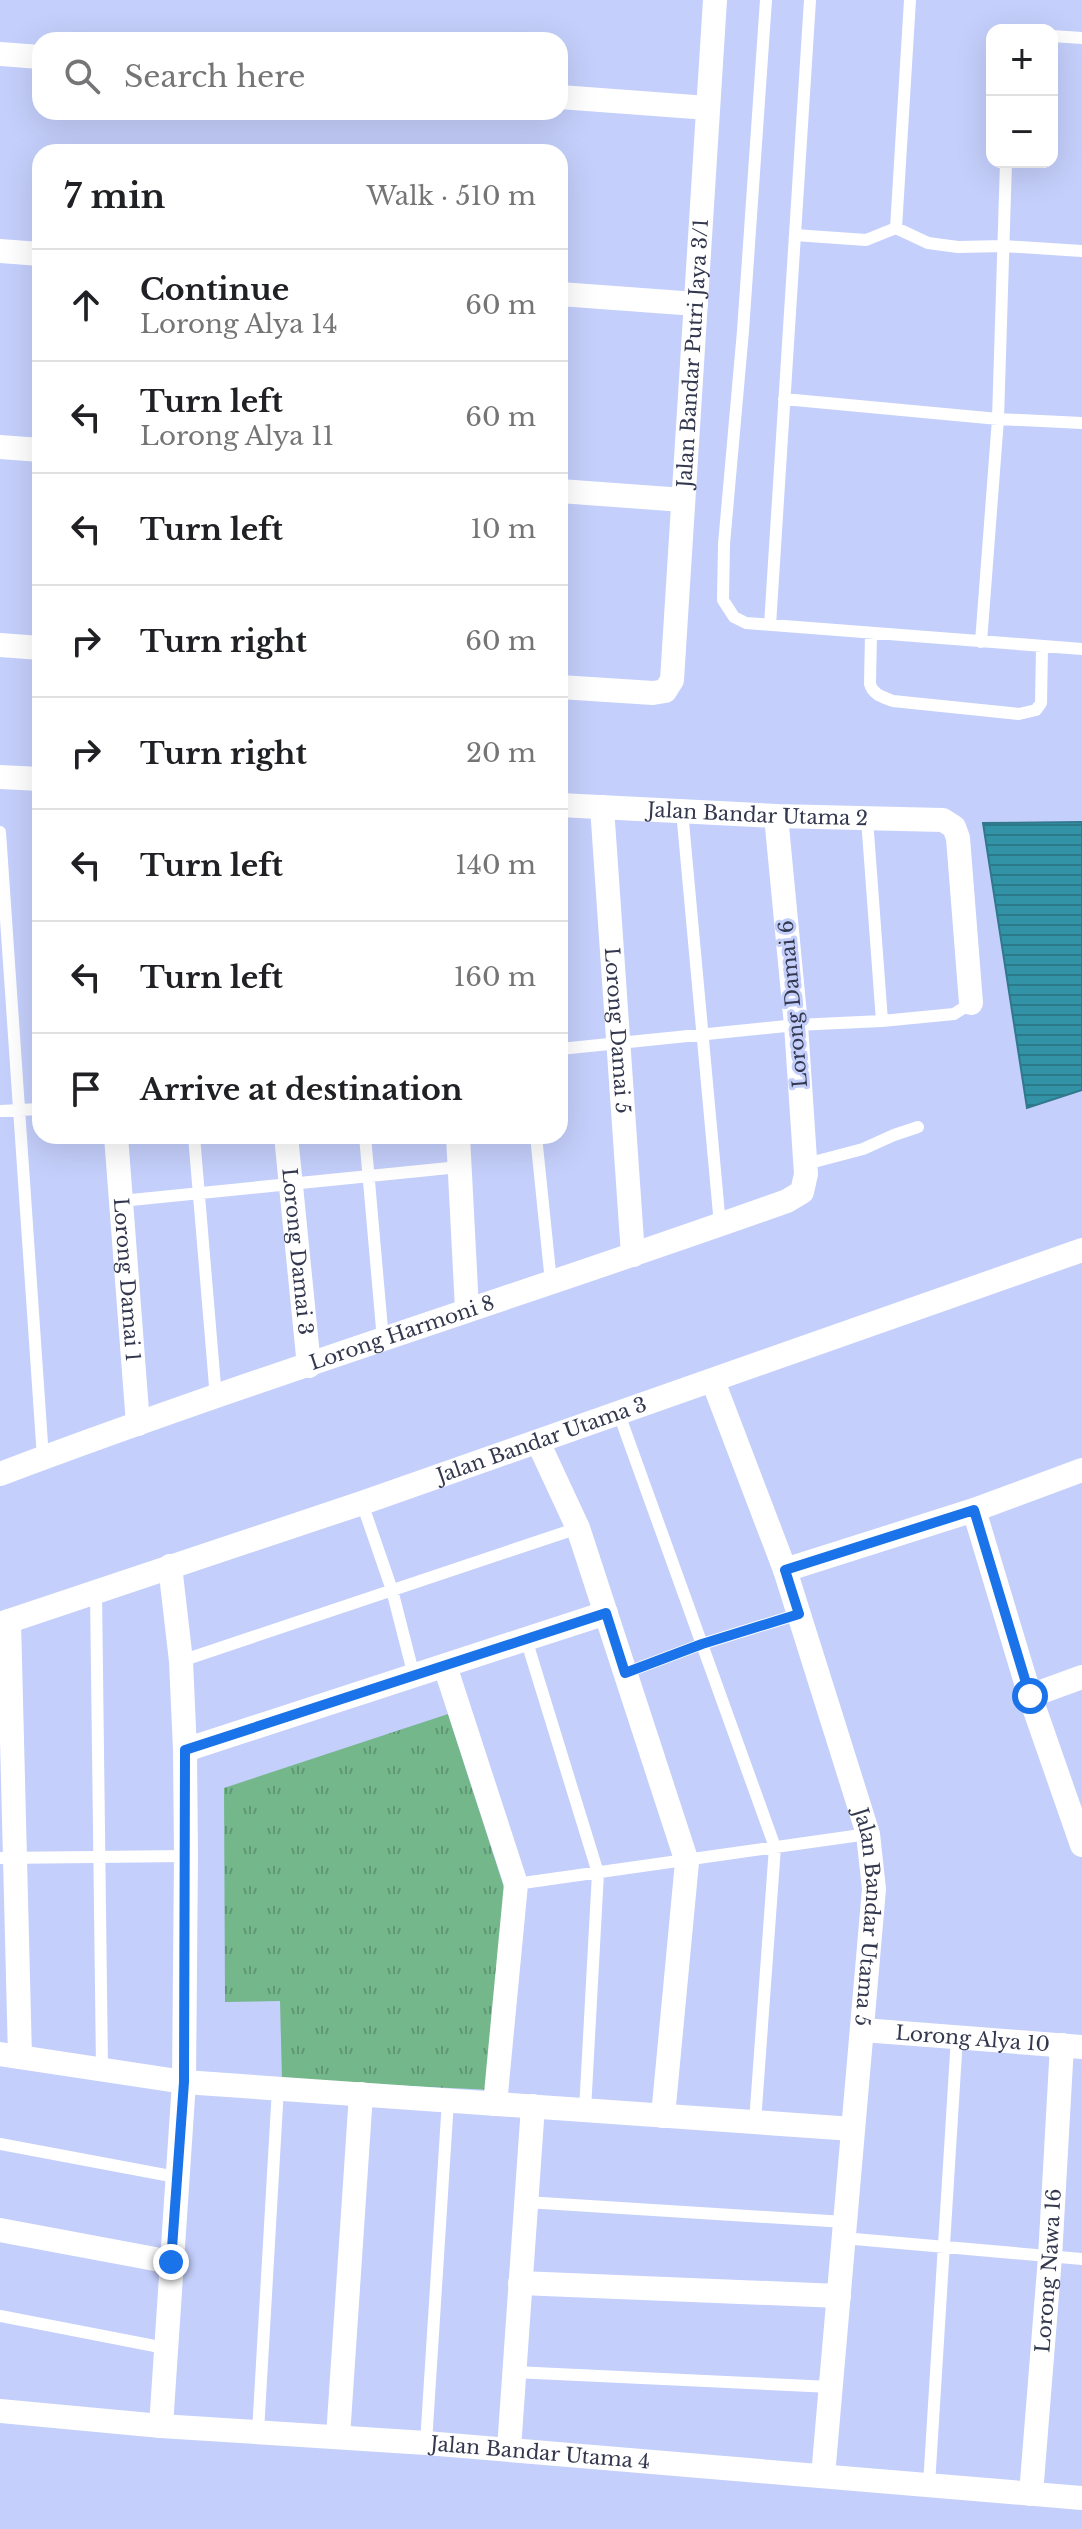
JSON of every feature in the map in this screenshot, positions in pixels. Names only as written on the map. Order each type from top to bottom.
[{"type":"street","name":"Jalan Bandar Putri Jaya 3/1","points":[[568,688],[653,693],[665,691],[672,680],[715,0]]},
{"type":"street","points":[[0,54],[32,56]]},
{"type":"street","points":[[568,98],[708,108]]},
{"type":"street","points":[[0,251],[32,253]]},
{"type":"street","points":[[568,295],[696,304]]},
{"type":"street","points":[[0,447],[32,449]]},
{"type":"street","points":[[568,492],[683,500]]},
{"type":"street","points":[[0,645],[32,647]]},
{"type":"street","points":[[0,777],[32,779]]},
{"type":"street","name":"Jalan Bandar Utama 2","points":[[568,805],[776,816],[943,820],[954,827],[958,838],[971,1003]]},
{"type":"street","name":"Lorong Damai 5","points":[[602,807],[633,1255]]},
{"type":"street","name":"Lorong Damai 6","points":[[776,816],[806,1164],[806,1182],[802,1192]]},
{"type":"street","name":"Lorong Damai 1","points":[[117,1144],[138,1424]]},
{"type":"street","name":"Lorong Damai 3","points":[[287,1144],[309,1366]]},
{"type":"street","points":[[458,1144],[467,1309]]},
{"type":"street","name":"Lorong Harmoni 8","points":[[0,1474],[467,1309],[720,1225],[787,1201],[802,1192]]},
{"type":"street","name":"Jalan Bandar Utama 3","points":[[4,1622],[362,1503],[1082,1250]]},
{"type":"street","name":"Jalan Bandar Utama 5","points":[[713,1381],[799,1614],[868,1834],[874,1889],[823,2476]]},
{"type":"street","points":[[538,1442],[578,1528],[687,1862],[663,2116]]},
{"type":"street","points":[[785,1570],[974,1510],[1082,1470]]},
{"type":"street","points":[[974,1510],[1030,1696],[1082,1845]]},
{"type":"street","points":[[161,2426],[184,2082],[185,1750],[181,1661],[170,1566]]},
{"type":"street","points":[[185,1750],[606,1613]]},
{"type":"street","points":[[4,1622],[10,2055],[184,2082],[853,2129]]},
{"type":"street","points":[[445,1666],[516,1884],[495,2104]]},
{"type":"street","points":[[1030,1696],[1082,1677]]},
{"type":"street","name":"Lorong Alya 10","points":[[863,2030],[1072,2046]]},
{"type":"street","name":"Lorong Nawa 16","points":[[1031,2494],[1050,2257],[1072,2046]]},
{"type":"street","points":[[338,2437],[361,2094]]},
{"type":"street","points":[[509,2449],[533,2106]]},
{"type":"street","points":[[0,2230],[171,2262]]},
{"type":"street","points":[[520,2283],[839,2296]]},
{"type":"street","name":"Jalan Bandar Utama 4","points":[[0,2411],[161,2426],[509,2449],[1082,2498]]},
{"type":"lane","points":[[766,0],[743,331],[724,544],[723,600],[734,617],[746,623],[1082,649]]},
{"type":"lane","points":[[770,625],[810,0]]},
{"type":"lane","points":[[896,228],[910,0]]},
{"type":"lane","points":[[1058,36],[1082,38]]},
{"type":"lane","points":[[981,642],[998,419],[1006,168]]},
{"type":"lane","points":[[795,235],[866,240],[896,228],[928,243],[958,247],[1004,246],[1082,251]]},
{"type":"lane","points":[[784,399],[998,419],[1082,423]]},
{"type":"lane","points":[[871,633],[870,684],[879,695],[893,701],[1019,714],[1036,710],[1041,703],[1042,648]]},
{"type":"lane","points":[[682,811],[720,1225]]},
{"type":"lane","points":[[867,819],[882,1021]]},
{"type":"lane","points":[[0,832],[43,1458]]},
{"type":"lane","points":[[568,1048],[796,1025],[954,1014],[971,1003]]},
{"type":"lane","points":[[0,1111],[32,1109]]},
{"type":"lane","points":[[806,1164],[863,1149],[918,1127]]},
{"type":"lane","points":[[195,1144],[216,1398]]},
{"type":"lane","points":[[366,1144],[383,1340]]},
{"type":"lane","points":[[537,1144],[551,1282]]},
{"type":"lane","points":[[121,1201],[459,1167]]},
{"type":"lane","points":[[619,1414],[775,1847],[755,2122]]},
{"type":"lane","points":[[362,1503],[392,1590],[414,1676]]},
{"type":"lane","points":[[181,1661],[578,1528]]},
{"type":"lane","points":[[96,1592],[102,2068]]},
{"type":"lane","points":[[625,1673],[702,1644],[799,1614]]},
{"type":"lane","points":[[526,1639],[598,1873],[585,2110]]},
{"type":"lane","points":[[516,1884],[868,1834]]},
{"type":"lane","points":[[7,1858],[186,1856]]},
{"type":"lane","points":[[929,2485],[957,2037]]},
{"type":"lane","points":[[258,2432],[278,2088]]},
{"type":"lane","points":[[426,2443],[448,2100]]},
{"type":"lane","points":[[0,2144],[176,2177]]},
{"type":"lane","points":[[526,2202],[844,2230],[943,2247],[1082,2259]]},
{"type":"lane","points":[[0,2316],[165,2348]]},
{"type":"lane","points":[[514,2372],[831,2387]]},
{"type":"green space","points":[[448,1714],[510,1906],[493,2090],[282,2080],[280,2001],[225,2002],[224,1788]]},
{"type":"shaded area","points":[[1082,822],[1082,1090],[1027,1108],[983,823]]},
{"type":"route","points":[[171,2262],[184,2082],[185,1750],[606,1613],[625,1673],[702,1644],[799,1614],[785,1570],[974,1510],[1030,1696]]}]
